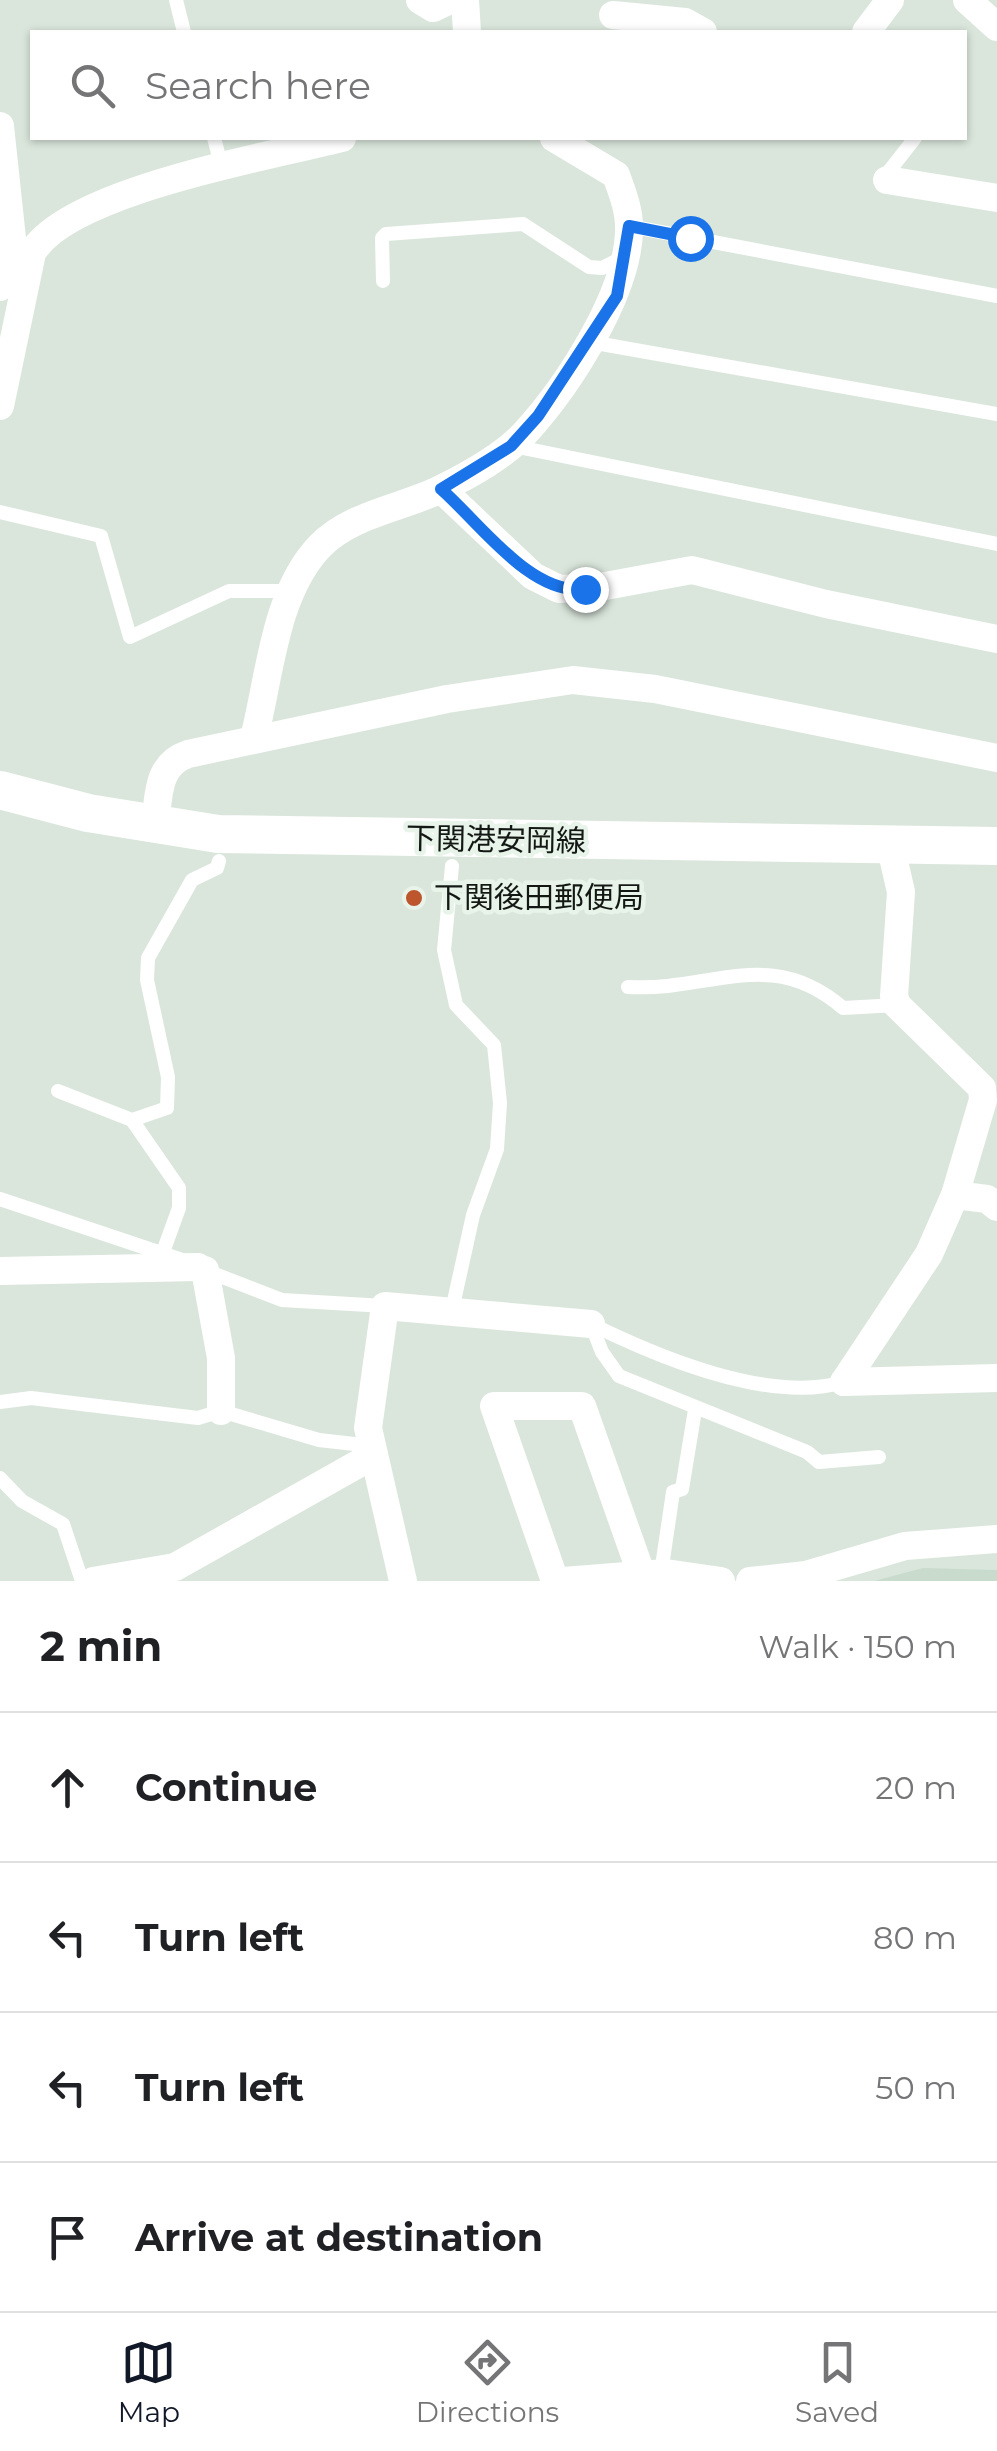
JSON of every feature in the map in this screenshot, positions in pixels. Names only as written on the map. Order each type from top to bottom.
[{"type":"main road","name":"下関港安岡線","points":[[0,790],[155,826],[218,834],[997,846]]},
{"type":"street","points":[[420,0],[433,8],[443,7],[450,0]]},
{"type":"street","points":[[465,0],[467,30]]},
{"type":"street","points":[[868,30],[890,0]]},
{"type":"street","points":[[967,0],[997,27]]},
{"type":"street","points":[[613,15],[684,22],[700,30]]},
{"type":"street","points":[[0,126],[22,250],[0,406]]},
{"type":"street","points":[[0,287],[22,250],[81,211],[334,140]]},
{"type":"street","points":[[254,738],[284,610],[314,553],[334,535],[441,489],[511,446],[538,416],[617,296],[629,226],[616,175],[557,140]]},
{"type":"street","points":[[887,180],[997,198]]},
{"type":"street","points":[[441,489],[533,576],[559,589],[600,587],[692,570],[826,604],[997,640]]},
{"type":"street","points":[[155,826],[161,780],[171,760],[254,738],[447,699],[574,680],[655,689],[997,758]]},
{"type":"street","points":[[844,1382],[929,1254],[955,1194],[983,1100],[982,1088],[897,1005],[894,996],[901,892],[890,844]]},
{"type":"street","points":[[955,1194],[987,1199],[997,1207]]},
{"type":"street","points":[[0,1271],[202,1268],[222,1358],[221,1411]]},
{"type":"street","points":[[400,1580],[373,1451],[369,1413],[385,1306],[591,1324]]},
{"type":"street","points":[[844,1382],[997,1378]]},
{"type":"street","points":[[555,1581],[494,1406],[582,1406],[651,1573]]},
{"type":"street","points":[[93,1581],[175,1567],[373,1451]]},
{"type":"street","points":[[750,1581],[806,1575],[905,1546],[997,1539]]},
{"type":"street","points":[[564,1581],[651,1573],[721,1581]]},
{"type":"lane","points":[[176,0],[184,30]]},
{"type":"lane","points":[[215,140],[222,169]]},
{"type":"lane","points":[[887,180],[886,175],[912,140]]},
{"type":"lane","points":[[384,281],[382,238],[386,234],[523,224],[589,266],[602,268],[626,256]]},
{"type":"lane","points":[[629,226],[997,296]]},
{"type":"lane","points":[[589,342],[997,414]]},
{"type":"lane","points":[[511,446],[997,544]]},
{"type":"lane","points":[[0,512],[102,536],[130,637],[229,591],[293,591]]},
{"type":"lane","points":[[132,1120],[169,1104],[168,1077],[147,980],[148,958],[192,880],[217,868],[219,861]]},
{"type":"lane","points":[[452,866],[444,930],[447,965],[456,1006],[494,1045],[500,1103],[497,1149],[467,1239],[452,1310]]},
{"type":"lane","points":[[628,987],[662,989],[764,971],[815,986],[844,1008],[897,1005]]},
{"type":"lane","points":[[58,1091],[132,1120],[179,1188],[179,1208],[163,1252]]},
{"type":"lane","points":[[0,1199],[163,1252],[282,1300],[385,1306]]},
{"type":"lane","points":[[591,1324],[749,1381],[820,1389],[844,1382]]},
{"type":"lane","points":[[591,1324],[602,1352],[619,1376],[695,1410],[807,1452],[819,1462],[878,1457]]},
{"type":"lane","points":[[0,1402],[31,1398],[198,1418],[221,1411],[319,1440],[373,1451]]},
{"type":"lane","points":[[651,1573],[673,1492],[682,1490],[695,1410]]},
{"type":"lane","points":[[0,1478],[22,1501],[63,1524],[82,1581]]},
{"type":"shaded area","points":[[923,1568],[997,1570],[997,1581],[874,1581]]},
{"type":"place","name":"下関後田郵便局","points":[[414,898]]},
{"type":"route","points":[[585,589],[559,589],[533,576],[441,489],[511,446],[538,416],[617,296],[629,226],[690,238]]}]
